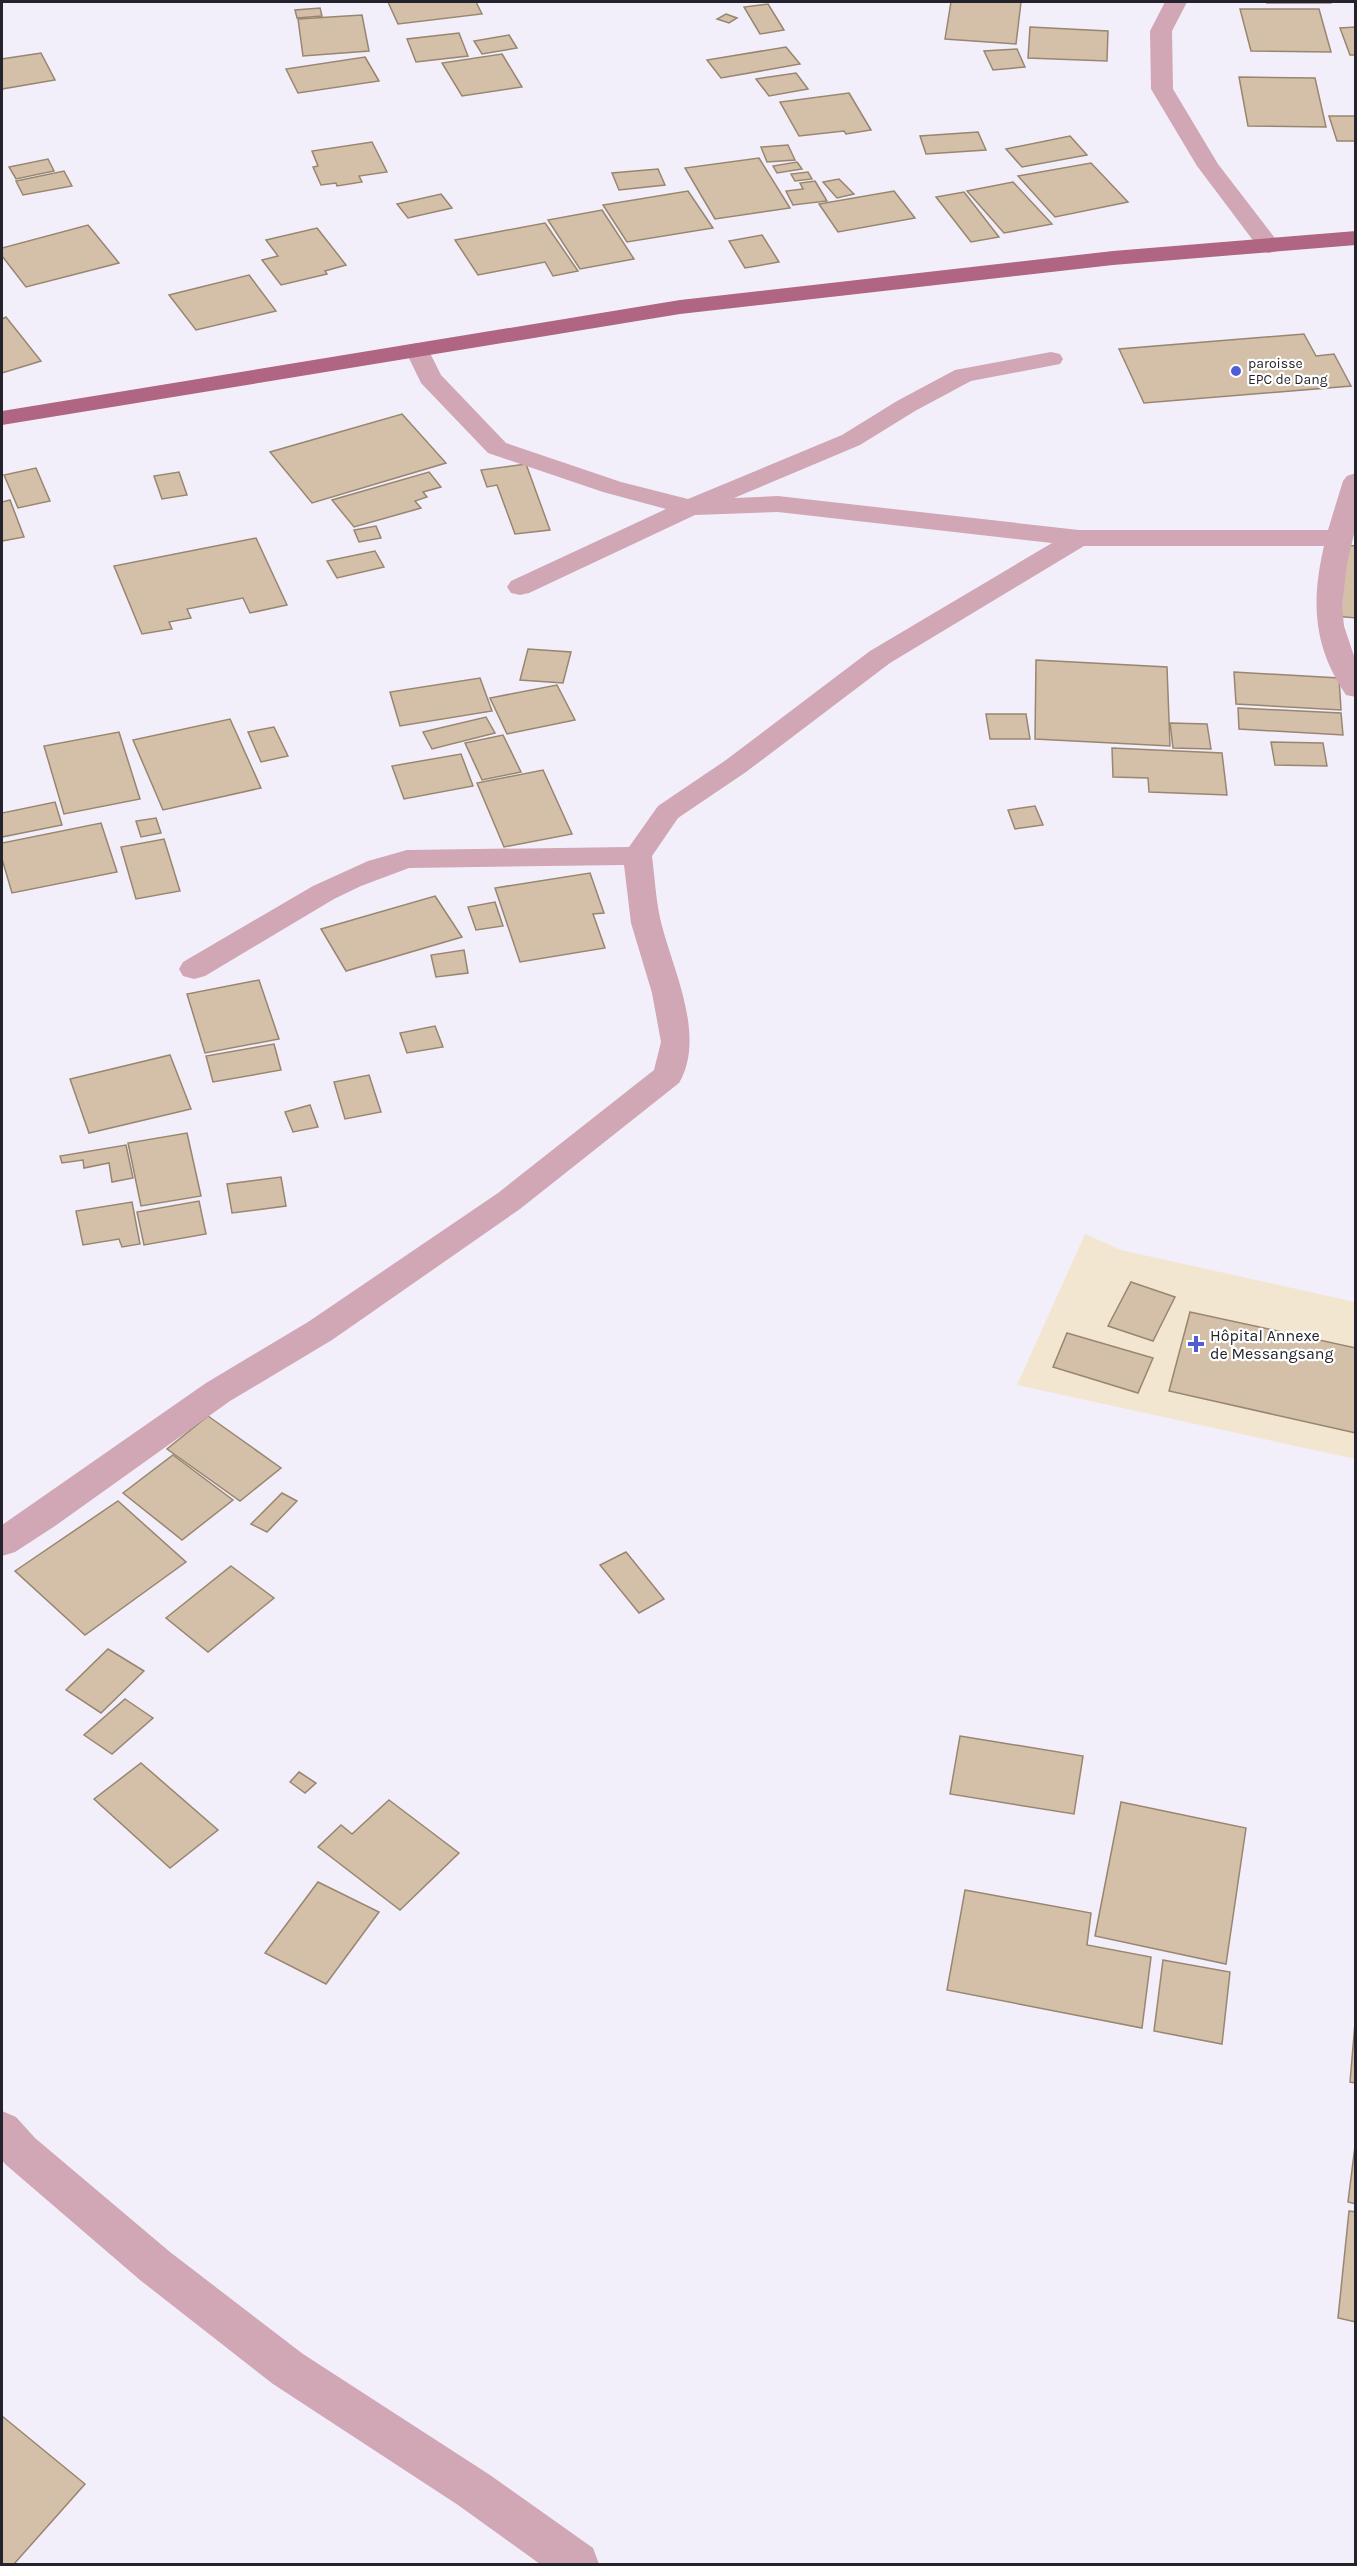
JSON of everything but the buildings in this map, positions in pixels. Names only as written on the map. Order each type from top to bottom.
[{"type":"main road","points":[[2,418],[680,307],[1113,258],[1356,238]]},
{"type":"street","points":[[1176,2],[1161,30],[1162,89],[1208,166],[1269,246]]},
{"type":"street","points":[[417,350],[430,378],[497,448],[612,487],[690,507],[778,504],[1079,538],[1339,538]]},
{"type":"street","points":[[520,587],[690,507],[851,440],[906,406],[964,375],[1051,359]]},
{"type":"street","points":[[1356,481],[1339,538],[1331,581],[1331,617],[1335,645],[1356,689]]},
{"type":"street","points":[[2,1542],[43,1516],[218,1392],[320,1331],[500,1208],[668,1076],[676,1042],[667,993],[646,923],[637,856],[668,812],[736,766],[880,657],[1079,538]]},
{"type":"street","points":[[194,969],[333,888],[374,867],[407,859],[637,856]]},
{"type":"street","points":[[2,2130],[20,2151],[155,2266],[288,2369],[474,2490],[576,2565]]},
{"type":"shaded area","name":"Hôpital Annexe de Messangsang","points":[[1085,1234],[1121,1250],[1355,1302],[1355,1459],[1017,1385]]},
{"type":"place","name":"paroisse EPC de Dang","points":[[1236,371]]},
{"type":"place","name":"Hôpital Annexe de Messangsang","points":[[1196,1344]]}]
